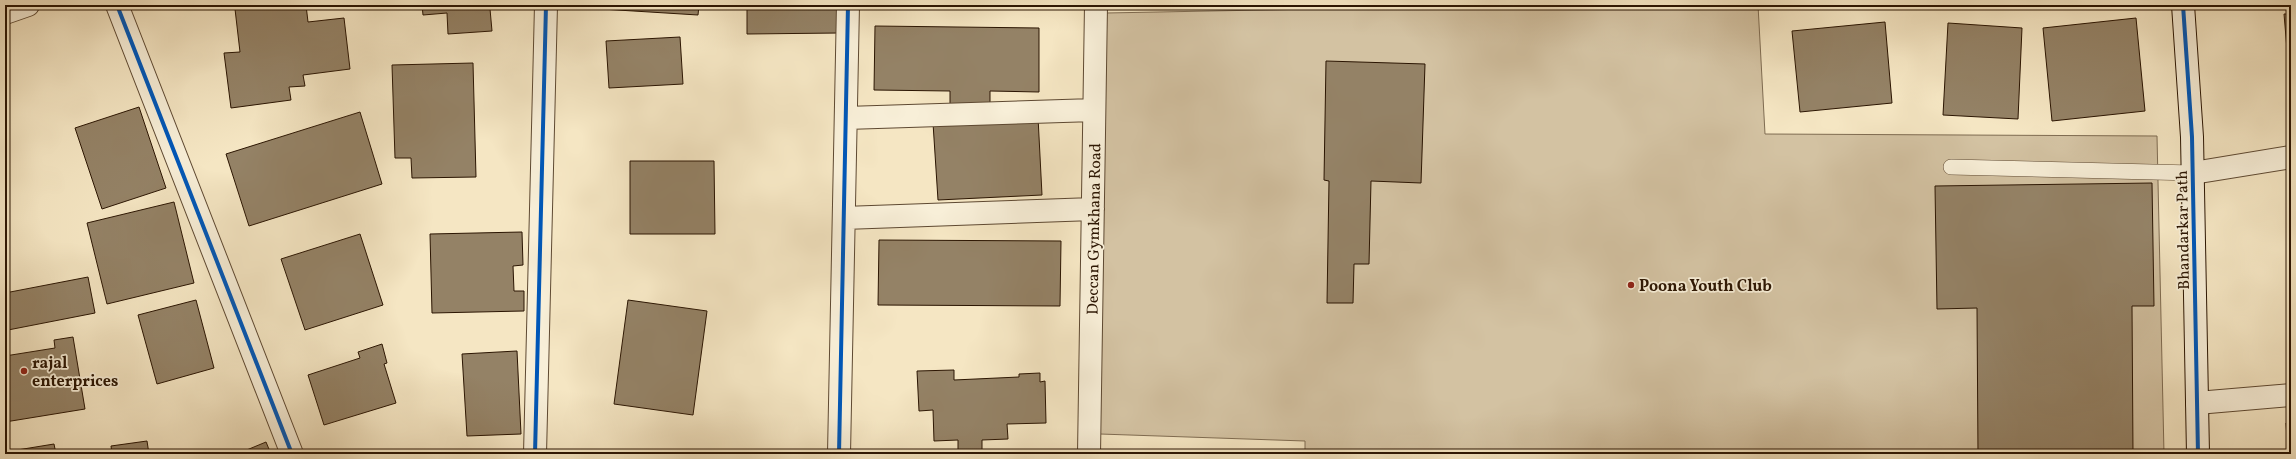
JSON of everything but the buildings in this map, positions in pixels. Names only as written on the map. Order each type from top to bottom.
[{"type":"street","points":[[5,13],[28,5]]},
{"type":"street","points":[[117,5],[292,454]]},
{"type":"street","points":[[535,454],[546,5]]},
{"type":"street","points":[[839,454],[848,5]]},
{"type":"street","name":"Deccan Gymkhana Road","points":[[1089,454],[1096,5]]},
{"type":"street","name":"Bhandarkar Path","points":[[2183,5],[2193,173],[2198,454]]},
{"type":"street","points":[[846,118],[1094,110]]},
{"type":"street","points":[[2193,173],[2291,157]]},
{"type":"street","points":[[844,218],[1093,209]]},
{"type":"street","points":[[2197,402],[2291,395]]},
{"type":"lane","points":[[1951,167],[2193,173]]},
{"type":"shaded area","name":"Poona Youth Club","points":[[1524,5],[1758,5],[1765,134],[2157,136],[2164,454],[1305,454],[1305,441],[1100,434],[1106,13]]},
{"type":"cycle path","points":[[117,5],[292,454]]},
{"type":"cycle path","points":[[535,454],[546,5]]},
{"type":"cycle path","points":[[839,454],[848,5]]},
{"type":"cycle path","points":[[2183,5],[2192,137],[2198,454]]},
{"type":"place","name":"Poona Youth Club","points":[[1631,285]]},
{"type":"place","name":"rajal enterprices","points":[[24,371]]}]
